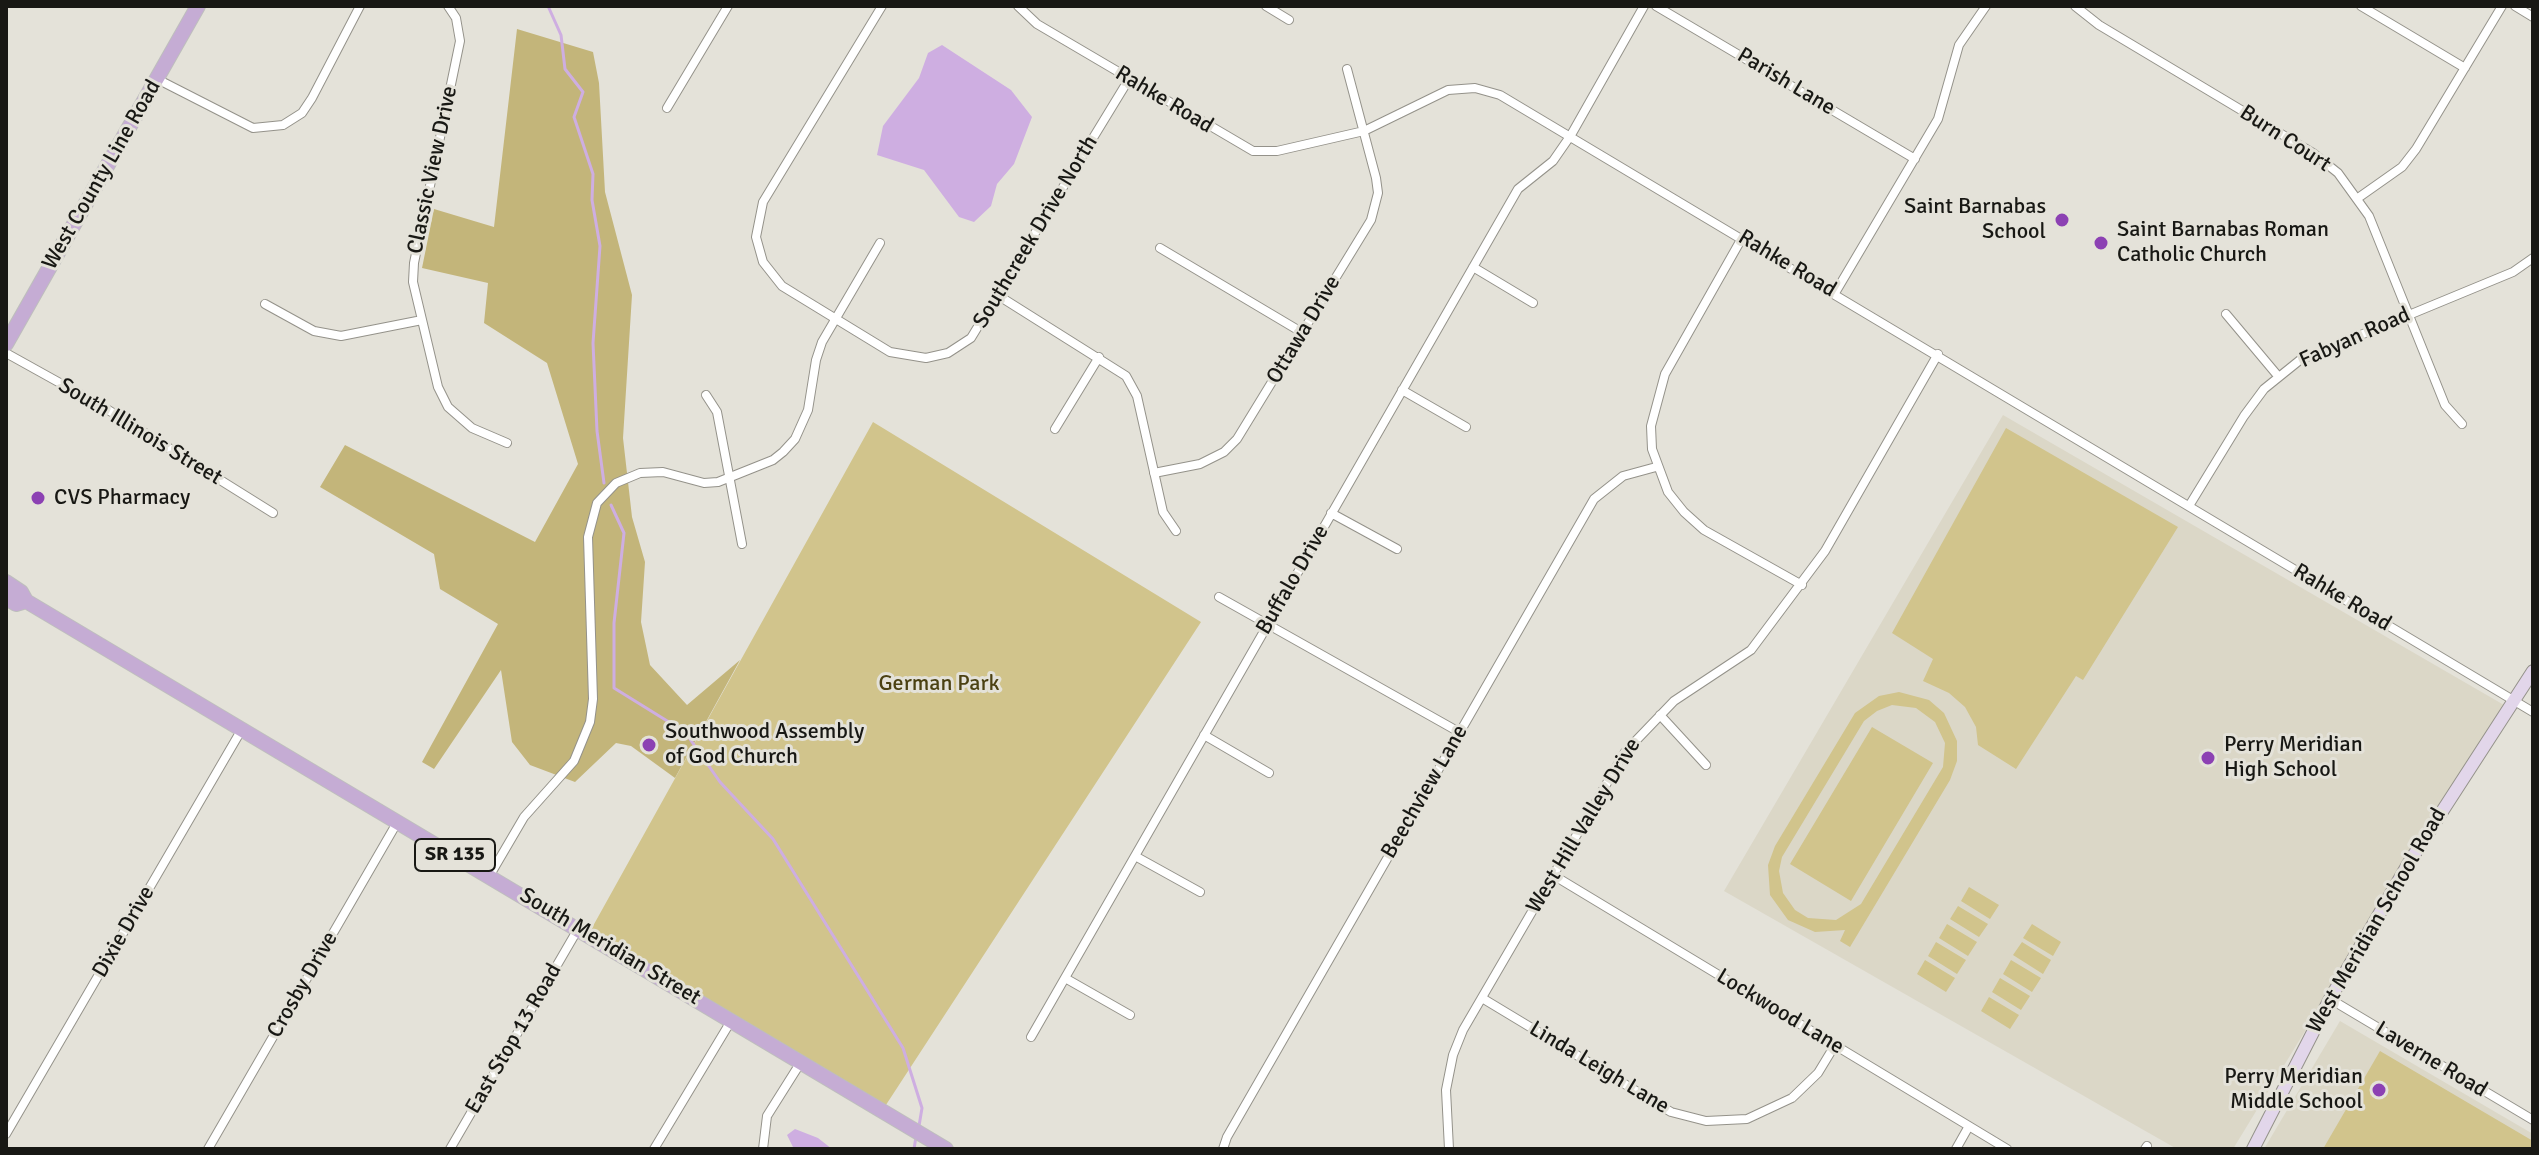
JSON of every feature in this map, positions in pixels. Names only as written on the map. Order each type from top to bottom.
[{"type":"main road","name":"West County Line Road","points":[[6,344],[198,6]]},
{"type":"main road","name":"South Meridian Street","points":[[6,582],[21,592],[26,601],[946,1149]]},
{"type":"main road","name":"South Meridian Street","points":[[6,598],[16,604],[26,601]]},
{"type":"main road","name":"West Meridian School Road","points":[[2253,1149],[2330,999],[2434,821],[2533,671]]},
{"type":"street","points":[[157,79],[253,128],[283,125],[302,113],[312,98],[360,6]]},
{"type":"street","name":"Classic View Drive","points":[[448,6],[456,18],[460,41],[414,263],[413,282],[438,387],[448,407],[472,428],[507,443]]},
{"type":"street","points":[[667,108],[728,6]]},
{"type":"street","name":"Southcreek Drive North","points":[[882,6],[763,202],[757,224],[759,254],[772,277],[890,352],[926,358],[948,353],[971,338],[1129,79]]},
{"type":"street","name":"Rahke Road","points":[[1018,6],[1037,24],[1253,151],[1277,151],[1364,131],[1448,90],[1475,88],[1500,95],[2533,712]]},
{"type":"street","points":[[1266,6],[1289,20]]},
{"type":"street","name":"Buffalo Drive","points":[[1031,1037],[1518,189],[1553,161],[1571,135],[1644,6]]},
{"type":"street","name":"Parish Lane","points":[[1656,6],[1915,159]]},
{"type":"street","points":[[1835,293],[1941,112],[1959,45],[1986,6]]},
{"type":"street","name":"Burn Court","points":[[2075,6],[2099,25],[2313,153],[2338,173],[2358,198],[2411,313],[2445,405],[2462,424]]},
{"type":"street","points":[[2361,6],[2465,68]]},
{"type":"street","points":[[2358,198],[2402,167],[2416,149],[2502,6]]},
{"type":"street","points":[[2515,6],[2533,17]]},
{"type":"street","name":"Ottawa Drive","points":[[1154,473],[1200,464],[1224,452],[1237,439],[1376,207],[1376,178],[1347,69]]},
{"type":"street","points":[[1742,238],[1658,390],[1651,426],[1656,467],[1668,492],[1704,530],[1802,585]]},
{"type":"street","points":[[490,875],[524,817],[574,761],[590,722],[593,699],[588,537],[597,503],[616,483],[640,473],[663,472],[704,483],[732,478],[773,460],[795,439],[808,410],[816,360],[836,318],[880,243]]},
{"type":"street","points":[[1160,248],[1303,333]]},
{"type":"street","name":"Fabyan Road","points":[[2189,506],[2244,416],[2278,376],[2300,360],[2513,272],[2533,258]]},
{"type":"street","points":[[1473,267],[1533,303]]},
{"type":"street","points":[[999,296],[1126,376],[1137,396],[1163,512],[1176,531]]},
{"type":"street","points":[[265,304],[314,331],[341,336],[422,320]]},
{"type":"street","points":[[2226,314],[2278,376]]},
{"type":"street","name":"South Illinois Street","points":[[6,353],[105,408],[273,513]]},
{"type":"street","name":"West Hill Valley Drive","points":[[1449,1149],[1446,1090],[1453,1055],[1482,998],[1625,752],[1660,715],[1751,650],[1802,585],[1938,354]]},
{"type":"street","points":[[1055,429],[1099,357]]},
{"type":"street","points":[[1402,390],[1466,427]]},
{"type":"street","points":[[706,395],[717,412],[732,478],[742,544]]},
{"type":"street","name":"Beechview Lane","points":[[1223,1149],[1227,1137],[1594,499],[1623,476],[1656,467]]},
{"type":"street","points":[[1331,513],[1397,549]]},
{"type":"street","points":[[1219,597],[1459,732]]},
{"type":"street","points":[[1660,715],[1706,765]]},
{"type":"street","name":"Dixie Drive","points":[[6,1134],[242,729]]},
{"type":"street","points":[[1204,735],[1269,773]]},
{"type":"street","name":"Crosby Drive","points":[[208,1149],[398,821]]},
{"type":"street","points":[[1135,856],[1200,892]]},
{"type":"street","name":"Lockwood Lane","points":[[1553,875],[2007,1149]]},
{"type":"street","name":"East Stop 13 Road","points":[[450,1149],[578,929]]},
{"type":"street","points":[[1065,978],[1130,1015]]},
{"type":"street","name":"Linda Leigh Lane","points":[[1482,998],[1671,1112],[1706,1121],[1747,1119],[1792,1098],[1818,1073],[1835,1045]]},
{"type":"street","name":"Laverne Road","points":[[2330,999],[2533,1120]]},
{"type":"street","points":[[654,1149],[732,1020]]},
{"type":"street","points":[[763,1149],[767,1116],[801,1062]]},
{"type":"street","points":[[1956,1149],[1969,1126]]},
{"type":"shaded area","points":[[517,29],[593,52],[599,83],[605,192],[632,295],[623,438],[632,517],[645,562],[641,622],[650,665],[687,705],[740,660],[675,778],[631,746],[616,743],[575,782],[530,765],[512,742],[501,670],[434,769],[422,762],[498,624],[440,589],[434,554],[320,487],[345,445],[535,542],[578,464],[547,363],[484,323],[488,283],[422,268],[434,209],[494,227]]},
{"type":"shaded area","points":[[942,45],[1011,90],[1032,117],[1014,164],[997,184],[991,206],[974,222],[959,217],[924,170],[877,155],[883,126],[919,78],[928,53]]},
{"type":"shaded area","name":"Perry Meridian High School","points":[[2003,415],[2504,705],[2233,1149],[2177,1149],[1724,891]]},
{"type":"shaded area","name":"Perry Meridian Middle School","points":[[2340,1021],[2533,1134],[2533,1149],[2264,1149]]},
{"type":"shaded area","points":[[795,1129],[818,1138],[832,1149],[794,1149],[787,1135]]},
{"type":"green space","name":"German Park","points":[[873,422],[1201,622],[882,1111],[588,935]]},
{"type":"green space","points":[[2006,428],[2178,527],[2083,680],[2076,676],[2016,769],[1978,745],[1976,727],[1965,707],[1949,693],[1923,681],[1933,659],[1892,633]]},
{"type":"green space","points":[[1899,692],[1929,700],[1944,713],[1957,741],[1957,761],[1950,780],[1850,947],[1840,941],[1845,930],[1815,932],[1788,920],[1770,895],[1768,865],[1775,846],[1855,713],[1879,696]],"holes":[[[1892,705],[1916,708],[1935,722],[1945,743],[1943,767],[1861,904],[1836,920],[1808,918],[1795,910],[1783,893],[1779,871],[1782,857],[1864,721]]]},
{"type":"green space","points":[[1872,727],[1933,763],[1851,901],[1790,864]]},
{"type":"green space","points":[[1969,887],[1999,905],[1990,919],[1961,901]]},
{"type":"green space","points":[[1958,906],[1988,924],[1979,937],[1950,919]]},
{"type":"green space","points":[[1947,924],[1977,942],[1968,956],[1939,938]]},
{"type":"green space","points":[[2032,924],[2061,942],[2053,956],[2023,938]]},
{"type":"green space","points":[[1936,942],[1966,960],[1957,974],[1928,956]]},
{"type":"green space","points":[[2022,942],[2051,960],[2043,974],[2013,955]]},
{"type":"green space","points":[[1925,960],[1955,978],[1946,992],[1917,974]]},
{"type":"green space","points":[[2011,960],[2041,978],[2032,992],[2003,974]]},
{"type":"green space","points":[[2000,978],[2030,996],[2021,1010],[1992,992]]},
{"type":"green space","points":[[1989,997],[2019,1015],[2010,1029],[1981,1011]]},
{"type":"green space","points":[[2380,1051],[2533,1141],[2533,1149],[2323,1149]]},
{"type":"waterway","points":[[548,6],[561,35],[565,69],[583,92],[574,117],[593,174],[592,200],[600,246],[593,343],[597,431],[604,483]]},
{"type":"waterway","points":[[611,505],[624,533],[614,623],[614,688],[685,732],[720,782],[773,839],[903,1048],[922,1108],[919,1126]]},
{"type":"waterway","points":[[914,1149],[916,1137]]},
{"type":"place","name":"Saint Barnabas School","points":[[2062,220]]},
{"type":"place","name":"Saint Barnabas Roman Catholic Church","points":[[2101,243]]},
{"type":"place","name":"CVS Pharmacy","points":[[38,498]]},
{"type":"place","name":"Southwood Assembly of God Church","points":[[649,745]]},
{"type":"place","name":"Perry Meridian High School","points":[[2208,758]]},
{"type":"place","name":"Perry Meridian Middle School","points":[[2379,1090]]}]
